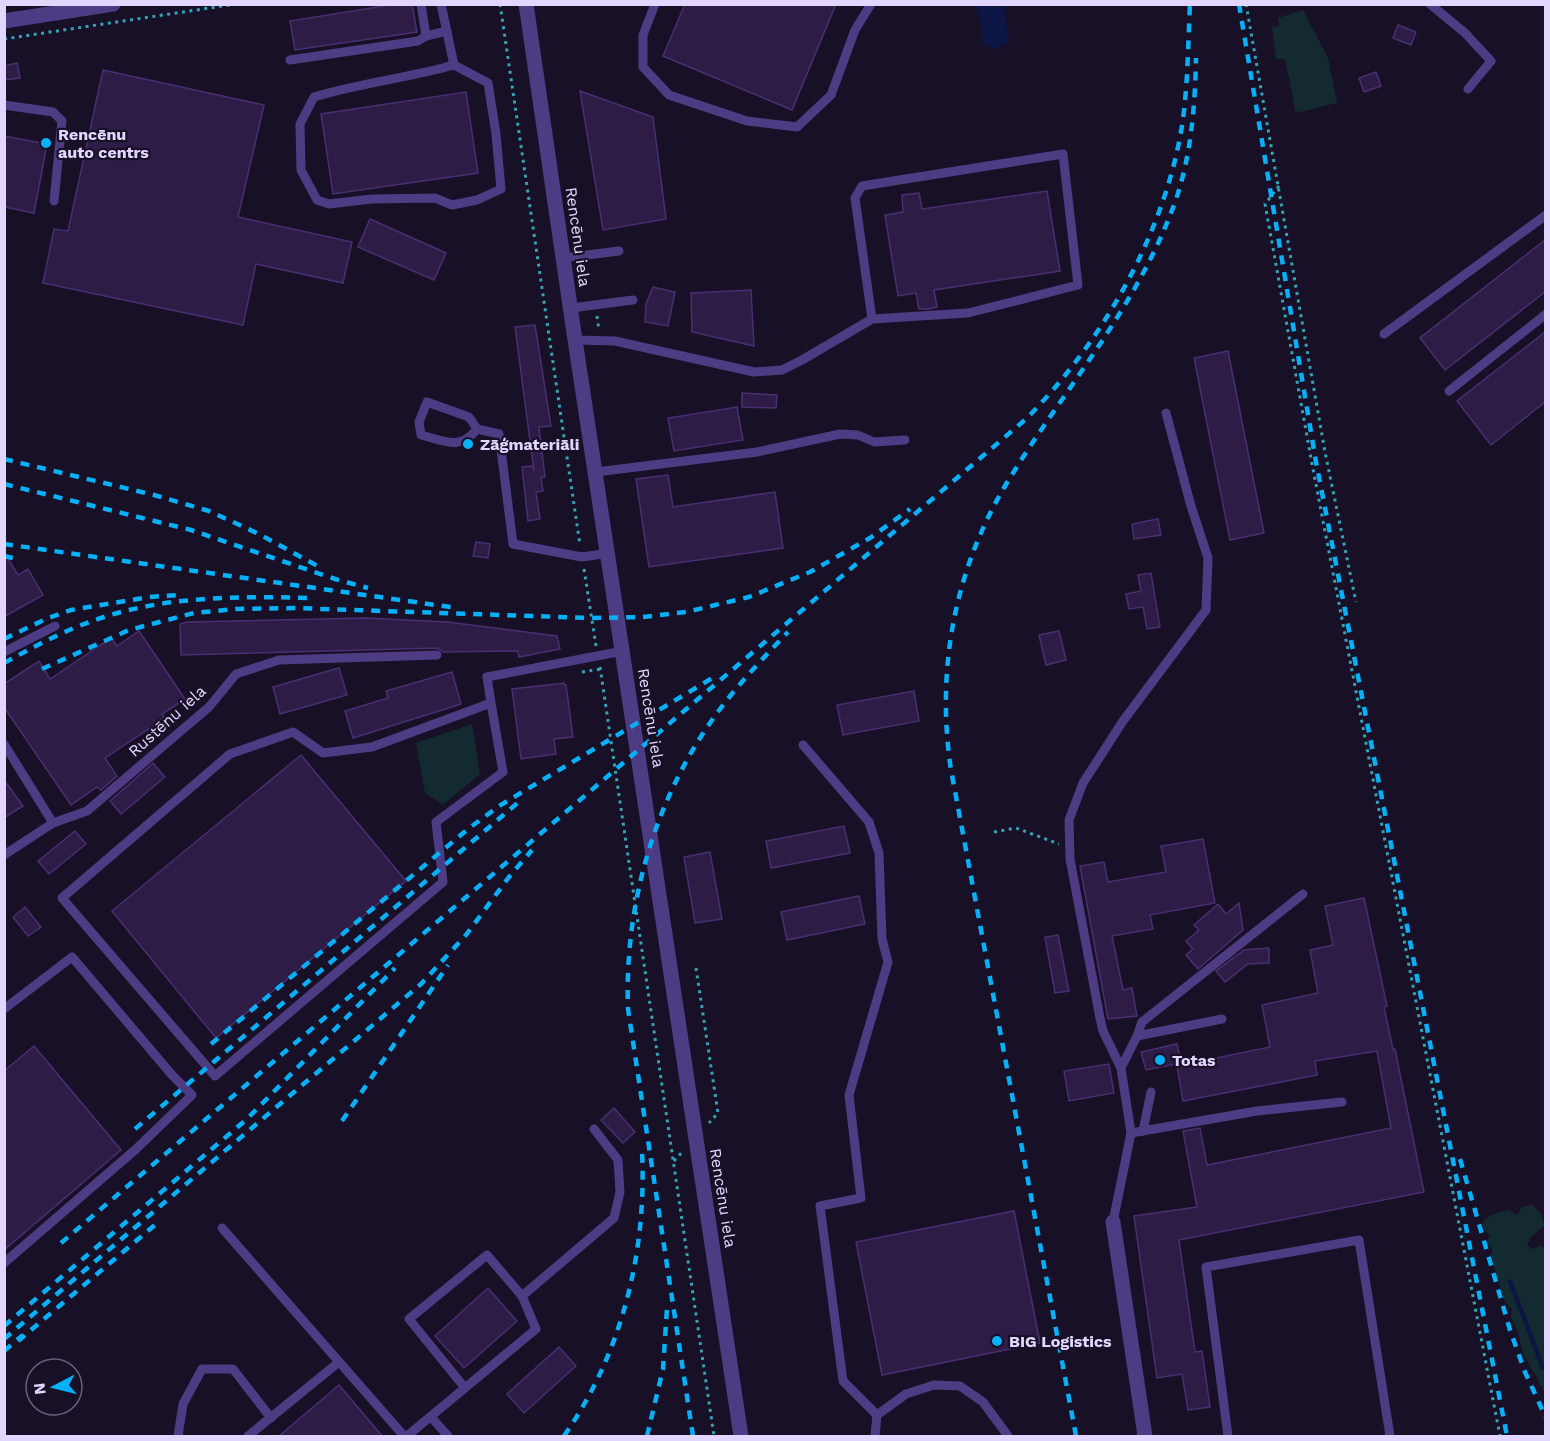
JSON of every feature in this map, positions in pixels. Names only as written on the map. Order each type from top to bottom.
[{"type":"street","points":[[4,21],[113,4]]},
{"type":"street","name":"Rencēnu iela","points":[[526,4],[741,1437]]},
{"type":"street","points":[[1113,1222],[1145,1437]]},
{"type":"lane","points":[[421,4],[426,36]]},
{"type":"lane","points":[[441,4],[454,65]]},
{"type":"lane","points":[[656,4],[643,35],[643,68],[669,95],[747,121],[797,127],[831,95],[855,30],[871,4]]},
{"type":"lane","points":[[1430,4],[1465,33],[1491,61],[1468,88]]},
{"type":"lane","points":[[290,60],[418,41],[426,36],[447,31]]},
{"type":"lane","points":[[454,65],[488,83],[501,189],[477,200],[452,205],[435,198],[372,199],[329,204],[318,200],[301,170],[300,124],[314,97],[346,87],[422,74],[454,65]]},
{"type":"lane","points":[[4,105],[53,112],[62,121],[54,201]]},
{"type":"lane","points":[[575,340],[615,341],[754,372],[782,369],[802,360],[872,319],[968,313],[1078,285],[1063,154],[862,186],[855,198],[872,319]]},
{"type":"lane","points":[[1384,334],[1545,215]]},
{"type":"lane","points":[[563,258],[619,250]]},
{"type":"lane","points":[[571,308],[633,300]]},
{"type":"lane","points":[[1449,391],[1545,314]]},
{"type":"lane","points":[[477,429],[469,439],[454,443],[421,435],[419,422],[427,402],[469,417],[477,429],[499,434],[513,544],[582,557],[609,553]]},
{"type":"lane","points":[[1113,1222],[1131,1133],[1121,1068],[1103,1031],[1100,1018],[1068,848],[1069,820],[1083,783],[1123,721],[1206,610],[1208,558],[1191,506],[1166,413]]},
{"type":"lane","points":[[596,472],[757,452],[840,434],[858,435],[874,441],[905,440]]},
{"type":"lane","points":[[4,652],[55,626]]},
{"type":"lane","points":[[491,703],[372,747],[322,753],[293,732],[230,754],[62,898],[215,1076],[442,882],[436,822],[503,772],[487,677],[623,651]]},
{"type":"lane","name":"Rustēnu iela","points":[[4,855],[53,823],[87,811],[209,707],[236,674],[279,660],[437,655]]},
{"type":"lane","points":[[4,744],[53,823]]},
{"type":"lane","points":[[803,745],[869,822],[879,853],[882,939],[888,962],[849,1095],[861,1198],[820,1206],[843,1381],[877,1415]]},
{"type":"lane","points":[[1121,1068],[1142,1022],[1303,894]]},
{"type":"lane","points":[[4,1009],[72,957],[172,1076],[192,1095],[135,1150],[4,1263]]},
{"type":"lane","points":[[1137,1035],[1222,1018]]},
{"type":"lane","points":[[1143,1131],[1151,1092]]},
{"type":"lane","points":[[1131,1133],[1257,1111],[1342,1102]]},
{"type":"lane","points":[[522,1296],[614,1218],[620,1192],[618,1160],[594,1129]]},
{"type":"lane","points":[[222,1228],[405,1437],[431,1417],[536,1329],[522,1296],[487,1256],[408,1319],[465,1388]]},
{"type":"lane","points":[[1228,1437],[1206,1267],[1359,1240],[1390,1437]]},
{"type":"lane","points":[[248,1437],[339,1362]]},
{"type":"lane","points":[[178,1437],[183,1404],[202,1369],[232,1369],[271,1418]]},
{"type":"lane","points":[[875,1437],[877,1415],[906,1394],[934,1385],[960,1386],[983,1402],[1008,1437]]},
{"type":"lane","points":[[431,1417],[447,1437]]},
{"type":"path","points":[[4,39],[236,4]]},
{"type":"path","points":[[500,4],[714,1437]]},
{"type":"path","points":[[1246,4],[1325,452],[1356,602]]},
{"type":"path","points":[[1279,186],[1265,204],[1312,464],[1500,1437]]},
{"type":"path","points":[[994,832],[1016,828],[1042,836],[1068,848]]},
{"type":"path","points":[[674,1161],[718,1113],[696,968]]},
{"type":"green space","points":[[1303,10],[1328,58],[1337,103],[1296,113],[1285,59],[1276,59],[1272,27],[1279,26],[1278,18]]},
{"type":"green space","points":[[472,724],[480,774],[443,805],[425,793],[416,743]]},
{"type":"green space","points":[[1533,1205],[1541,1214],[1544,1226],[1531,1237],[1527,1244],[1531,1249],[1540,1246],[1545,1249],[1545,1393],[1523,1353],[1511,1317],[1512,1309],[1505,1302],[1490,1254],[1493,1252],[1492,1248],[1486,1243],[1490,1235],[1484,1230],[1483,1222],[1492,1215],[1509,1210],[1517,1215],[1522,1207]]},
{"type":"shaded area","points":[[975,5],[1004,5],[1009,42],[996,49],[984,45],[981,40],[983,34]]},
{"type":"building","points":[[396,4],[412,4],[417,32],[295,50],[290,21]]},
{"type":"building","points":[[685,4],[836,4],[792,110],[663,56]]},
{"type":"building","points":[[1398,25],[1416,32],[1411,45],[1393,38]]},
{"type":"building","points":[[17,63],[20,78],[4,80],[4,66]]},
{"type":"building","points":[[103,70],[264,105],[238,217],[352,242],[343,283],[256,264],[243,325],[43,283],[54,229],[68,231]]},
{"type":"building","points":[[1376,72],[1381,86],[1364,92],[1359,78]]},
{"type":"building","points":[[580,91],[653,117],[666,219],[603,230]]},
{"type":"building","points":[[466,92],[478,173],[333,194],[321,114]]},
{"type":"building","points":[[4,136],[47,144],[34,213],[4,207]]},
{"type":"building","points":[[1047,191],[1060,271],[934,290],[937,307],[929,309],[919,309],[916,293],[898,296],[885,215],[903,212],[902,195],[919,193],[922,209]]},
{"type":"building","points":[[370,219],[446,253],[434,280],[358,247]]},
{"type":"building","points":[[1545,240],[1545,292],[1445,370],[1420,338]]},
{"type":"building","points":[[653,287],[675,292],[668,326],[645,322],[646,304]]},
{"type":"building","points":[[751,290],[754,346],[692,332],[691,293]]},
{"type":"building","points":[[535,325],[551,426],[539,427],[545,477],[541,477],[543,491],[536,492],[540,519],[528,521],[522,467],[532,466],[534,471],[515,327]]},
{"type":"building","points":[[1545,332],[1545,402],[1491,445],[1457,401]]},
{"type":"building","points":[[1228,351],[1264,533],[1230,540],[1194,358]]},
{"type":"building","points":[[742,393],[777,395],[776,408],[742,407]]},
{"type":"building","points":[[737,407],[743,440],[674,451],[668,418]]},
{"type":"building","points":[[668,475],[673,507],[775,492],[783,548],[649,567],[636,479]]},
{"type":"building","points":[[1158,519],[1161,535],[1134,539],[1132,524]]},
{"type":"building","points":[[476,542],[490,544],[488,558],[473,556]]},
{"type":"building","points":[[4,552],[18,575],[28,569],[43,595],[4,617]]},
{"type":"building","points":[[1151,573],[1160,627],[1147,629],[1143,607],[1129,609],[1126,594],[1141,591],[1138,575]]},
{"type":"building","points":[[366,618],[448,622],[557,636],[560,649],[519,657],[518,651],[443,652],[437,648],[181,655],[180,624],[187,622]]},
{"type":"building","points":[[139,631],[185,699],[162,714],[165,718],[105,758],[117,776],[101,790],[97,787],[71,805],[4,707],[4,684],[39,661],[50,679],[111,638],[117,646]]},
{"type":"building","points":[[1059,631],[1066,660],[1046,665],[1039,635]]},
{"type":"building","points":[[339,668],[347,695],[280,714],[273,687]]},
{"type":"building","points":[[452,672],[461,704],[353,738],[345,711],[388,698],[386,691]]},
{"type":"building","points":[[564,683],[573,737],[554,739],[556,754],[521,759],[512,689]]},
{"type":"building","points":[[914,691],[919,721],[843,735],[837,705]]},
{"type":"building","points":[[301,755],[406,881],[216,1038],[112,911]]},
{"type":"building","points":[[153,763],[165,777],[121,814],[110,801]]},
{"type":"building","points":[[4,780],[23,806],[4,818]]},
{"type":"building","points":[[844,826],[850,853],[771,868],[766,841]]},
{"type":"building","points":[[75,831],[86,844],[49,874],[38,861]]},
{"type":"building","points":[[1203,839],[1215,903],[1150,915],[1153,929],[1112,936],[1123,990],[1132,988],[1137,1016],[1108,1019],[1080,866],[1104,862],[1108,882],[1166,872],[1161,846]]},
{"type":"building","points":[[710,852],[722,919],[695,923],[684,857]]},
{"type":"building","points":[[859,896],[865,924],[787,940],[781,912]]},
{"type":"building","points":[[1364,898],[1387,1006],[1384,1007],[1393,1050],[1395,1049],[1424,1192],[1179,1240],[1195,1352],[1202,1351],[1210,1407],[1188,1410],[1182,1374],[1157,1378],[1134,1216],[1197,1207],[1183,1131],[1200,1128],[1207,1165],[1391,1128],[1377,1051],[1315,1061],[1317,1075],[1183,1101],[1177,1066],[1270,1047],[1262,1005],[1318,993],[1310,950],[1333,945],[1325,906]]},
{"type":"building","points":[[1239,903],[1243,930],[1198,969],[1186,955],[1193,949],[1186,941],[1199,930],[1194,925],[1218,904],[1226,914]]},
{"type":"building","points":[[25,907],[41,927],[28,936],[13,917]]},
{"type":"building","points":[[1058,935],[1069,991],[1055,993],[1045,937]]},
{"type":"building","points":[[1269,948],[1269,963],[1248,964],[1225,982],[1216,971],[1244,950]]},
{"type":"building","points":[[1177,1044],[1181,1063],[1146,1070],[1141,1052]]},
{"type":"building","points":[[34,1046],[121,1150],[4,1250],[4,1071]]},
{"type":"building","points":[[1109,1064],[1114,1093],[1069,1101],[1064,1071]]},
{"type":"building","points":[[614,1108],[635,1132],[623,1143],[601,1120]]},
{"type":"building","points":[[1014,1211],[1040,1343],[882,1375],[856,1242]]},
{"type":"building","points":[[488,1288],[517,1321],[464,1368],[435,1336]]},
{"type":"building","points":[[559,1347],[576,1366],[524,1413],[507,1394]]},
{"type":"building","points":[[339,1385],[383,1437],[278,1437]]},
{"type":"waterway","points":[[1510,1281],[1543,1368]]},
{"type":"railway","points":[[61,1243],[1026,419],[1054,388],[1106,319],[1128,281],[1163,202],[1175,161],[1183,119],[1190,4]]},
{"type":"railway","points":[[1239,4],[1316,462],[1507,1436]]},
{"type":"railway","points":[[1076,1436],[951,770],[947,733],[948,659],[953,623],[962,588],[987,519],[1027,451],[1118,315],[1158,244],[1174,205],[1184,169],[1191,133],[1196,58]]},
{"type":"railway","points":[[4,459],[154,495],[209,511],[259,534],[323,569]]},
{"type":"railway","points":[[4,484],[191,530],[368,588]]},
{"type":"railway","points":[[42,669],[129,630],[194,613],[236,609],[294,608],[591,618],[643,617],[686,612],[749,597],[810,572],[870,538],[910,509]]},
{"type":"railway","points":[[4,544],[457,608]]},
{"type":"railway","points":[[4,556],[13,558]]},
{"type":"railway","points":[[4,639],[71,610],[149,597],[179,595]]},
{"type":"railway","points":[[4,663],[78,626],[129,610],[206,599],[310,598]]},
{"type":"railway","points":[[693,1436],[628,1009],[628,968],[632,927],[639,886],[650,846],[664,807],[682,770],[703,734],[727,700],[788,632]]},
{"type":"railway","points":[[211,1044],[468,829],[499,806],[714,677]]},
{"type":"railway","points":[[135,1129],[521,800]]},
{"type":"railway","points":[[4,1339],[421,984],[466,935],[532,850]]},
{"type":"railway","points":[[342,1121],[448,965]]},
{"type":"railway","points":[[4,1326],[247,1119],[395,968]]},
{"type":"railway","points":[[564,1436],[601,1371],[627,1300],[640,1226],[642,1151]]},
{"type":"railway","points":[[1460,1159],[1510,1330],[1525,1372],[1546,1418]]},
{"type":"railway","points":[[18,1341],[156,1224]]},
{"type":"railway","points":[[647,1436],[663,1369],[667,1308]]},
{"type":"railway","points":[[4,1351],[23,1335]]},
{"type":"place","name":"Rencēnu auto centrs","points":[[46,143]]},
{"type":"place","name":"Zāģmateriāli","points":[[468,444]]},
{"type":"place","name":"Totas","points":[[1160,1060]]},
{"type":"place","name":"BIG Logistics","points":[[997,1341]]}]
